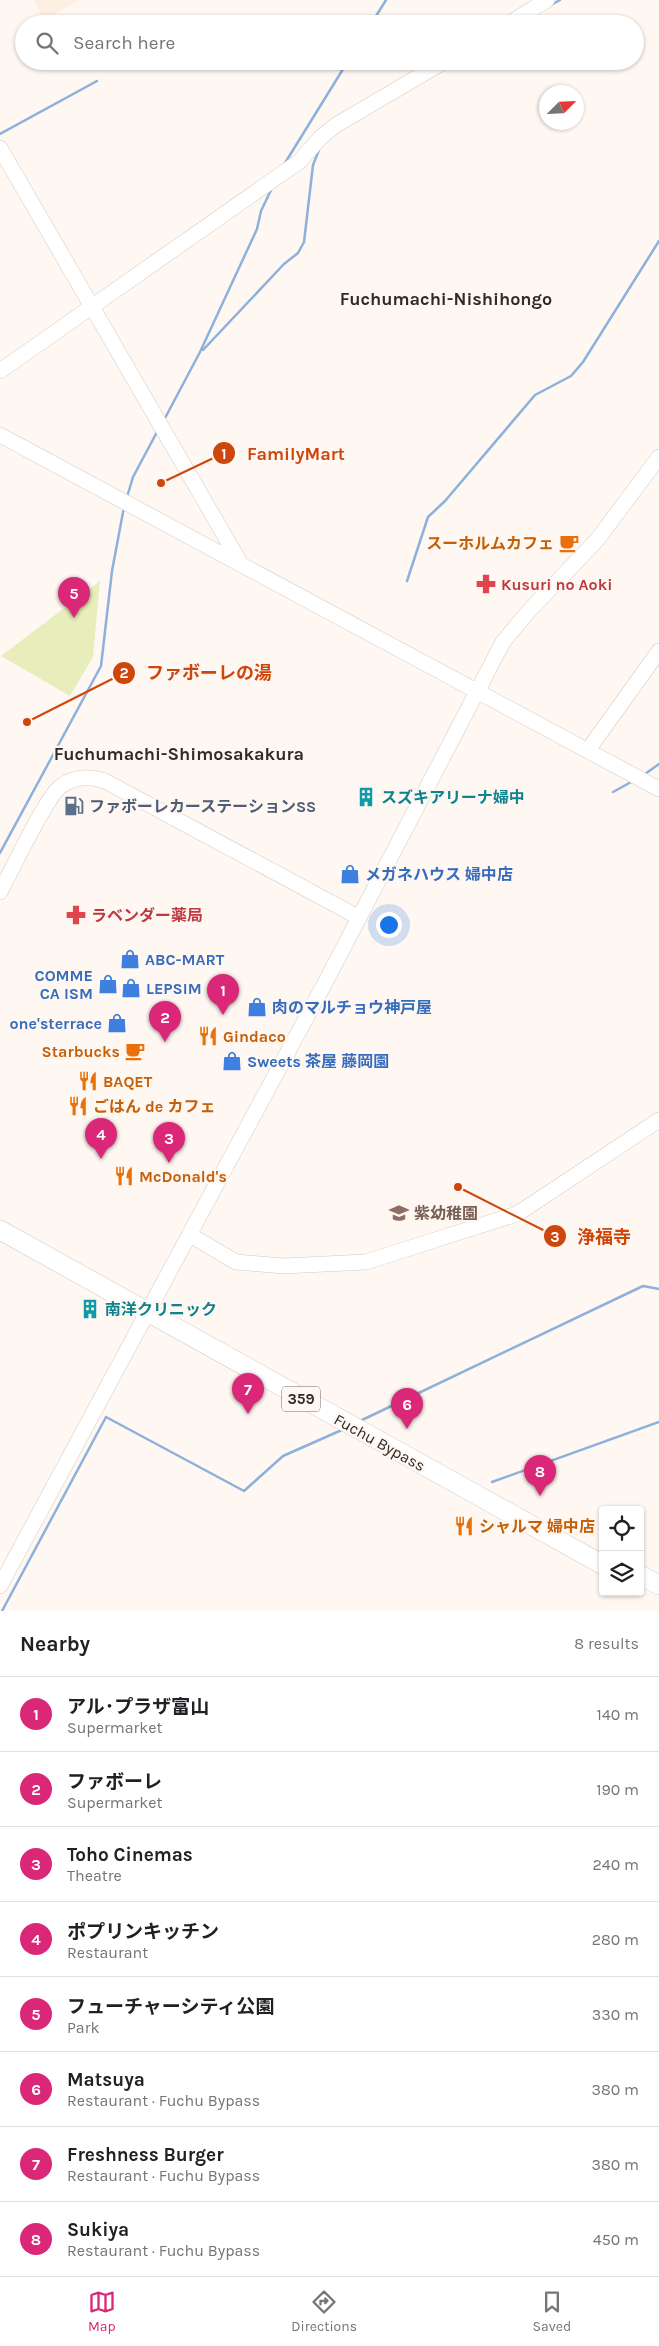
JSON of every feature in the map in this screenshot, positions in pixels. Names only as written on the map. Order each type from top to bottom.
[{"type":"highway","name":"Fuchu Bypass","points":[[0,1220],[150,1308],[599,1563]]},
{"type":"highway","name":"Fuchu Bypass","points":[[0,1230],[150,1308],[599,1552]]},
{"type":"highway","points":[[644,1577],[659,1585]]},
{"type":"highway","points":[[644,1588],[659,1596]]},
{"type":"street","points":[[523,15],[547,0]]},
{"type":"street","points":[[0,371],[300,161],[320,138],[336,126],[430,70]]},
{"type":"street","points":[[0,148],[241,565]]},
{"type":"street","points":[[0,436],[659,789]]},
{"type":"street","points":[[0,1586],[190,1235],[506,637],[597,540],[659,457]]},
{"type":"street","points":[[588,750],[659,651]]},
{"type":"street","points":[[0,892],[53,794],[70,781],[92,777],[105,781],[358,917]]},
{"type":"street","points":[[190,1235],[236,1262],[284,1266],[366,1262],[517,1214],[659,1120]]},
{"type":"shaded area","points":[[34,0],[79,0],[53,15],[42,15]]},
{"type":"green space","points":[[100,581],[93,657],[70,696],[1,656]]},
{"type":"waterway","points":[[377,15],[386,0]]},
{"type":"waterway","points":[[551,5],[560,0]]},
{"type":"waterway","points":[[285,163],[342,70]]},
{"type":"waterway","points":[[0,134],[97,81]]},
{"type":"waterway","points":[[203,350],[284,264],[298,253],[304,242],[313,165],[319,150]]},
{"type":"waterway","points":[[164,420],[200,352],[257,229],[261,211],[272,188]]},
{"type":"waterway","points":[[407,581],[428,517],[445,501],[535,395],[571,376],[583,362],[659,241]]},
{"type":"waterway","points":[[127,497],[133,477],[157,432]]},
{"type":"waterway","points":[[0,853],[101,666],[112,571],[124,507]]},
{"type":"waterway","points":[[645,774],[659,764]]},
{"type":"waterway","points":[[613,792],[633,781]]},
{"type":"waterway","points":[[360,1421],[643,1286],[659,1289]]},
{"type":"waterway","points":[[2,1611],[106,1417],[244,1491],[283,1456],[344,1429]]},
{"type":"waterway","points":[[492,1482],[659,1422]]},
{"type":"place","name":"FamilyMart","points":[[161,483]]},
{"type":"place","name":"スーホルムカフェ","points":[[569,543]]},
{"type":"place","name":"Kusuri no Aoki","points":[[486,584]]},
{"type":"place","name":"フューチャーシティ公園","points":[[74,618]]},
{"type":"place","name":"ファボーレの湯","points":[[27,722]]},
{"type":"place","name":"スズキアリーナ婦中","points":[[366,797]]},
{"type":"place","name":"ファボーレカーステーションSS","points":[[74,806]]},
{"type":"place","name":"メガネハウス 婦中店","points":[[350,874]]},
{"type":"place","name":"ラベンダー薬局","points":[[76,915]]},
{"type":"place","name":"ABC-MART","points":[[130,959]]},
{"type":"place","name":"COMME CA ISM","points":[[108,984]]},
{"type":"place","name":"LEPSIM","points":[[131,988]]},
{"type":"place","name":"肉のマルチョウ神戸屋","points":[[257,1007]]},
{"type":"place","name":"アル･プラザ富山","points":[[223,1015]]},
{"type":"place","name":"one'sterrace","points":[[117,1023]]},
{"type":"place","name":"Gindaco","points":[[208,1036]]},
{"type":"place","name":"ファボーレ","points":[[165,1042]]},
{"type":"place","name":"Starbucks","points":[[135,1051]]},
{"type":"place","name":"Sweets 茶屋 藤岡園","points":[[232,1061]]},
{"type":"place","name":"BAQET","points":[[88,1081]]},
{"type":"place","name":"ごはん de カフェ","points":[[78,1106]]},
{"type":"place","name":"ポプリンキッチン","points":[[101,1159]]},
{"type":"place","name":"Toho Cinemas","points":[[169,1163]]},
{"type":"place","name":"McDonald's","points":[[124,1176]]},
{"type":"place","name":"浄福寺","points":[[458,1187]]},
{"type":"place","name":"紫幼稚園","points":[[399,1213]]},
{"type":"place","name":"南洋クリニック","points":[[90,1309]]},
{"type":"place","name":"Freshness Burger","points":[[248,1414]]},
{"type":"place","name":"Matsuya","points":[[407,1429]]},
{"type":"place","name":"Sukiya","points":[[540,1496]]},
{"type":"place","name":"シャルマ 婦中店","points":[[464,1526]]},
{"type":"district","name":"Fuchumachi-Nishihongo","points":[[446,299]]},
{"type":"district","name":"Fuchumachi-Shimosakakura","points":[[179,754]]}]
